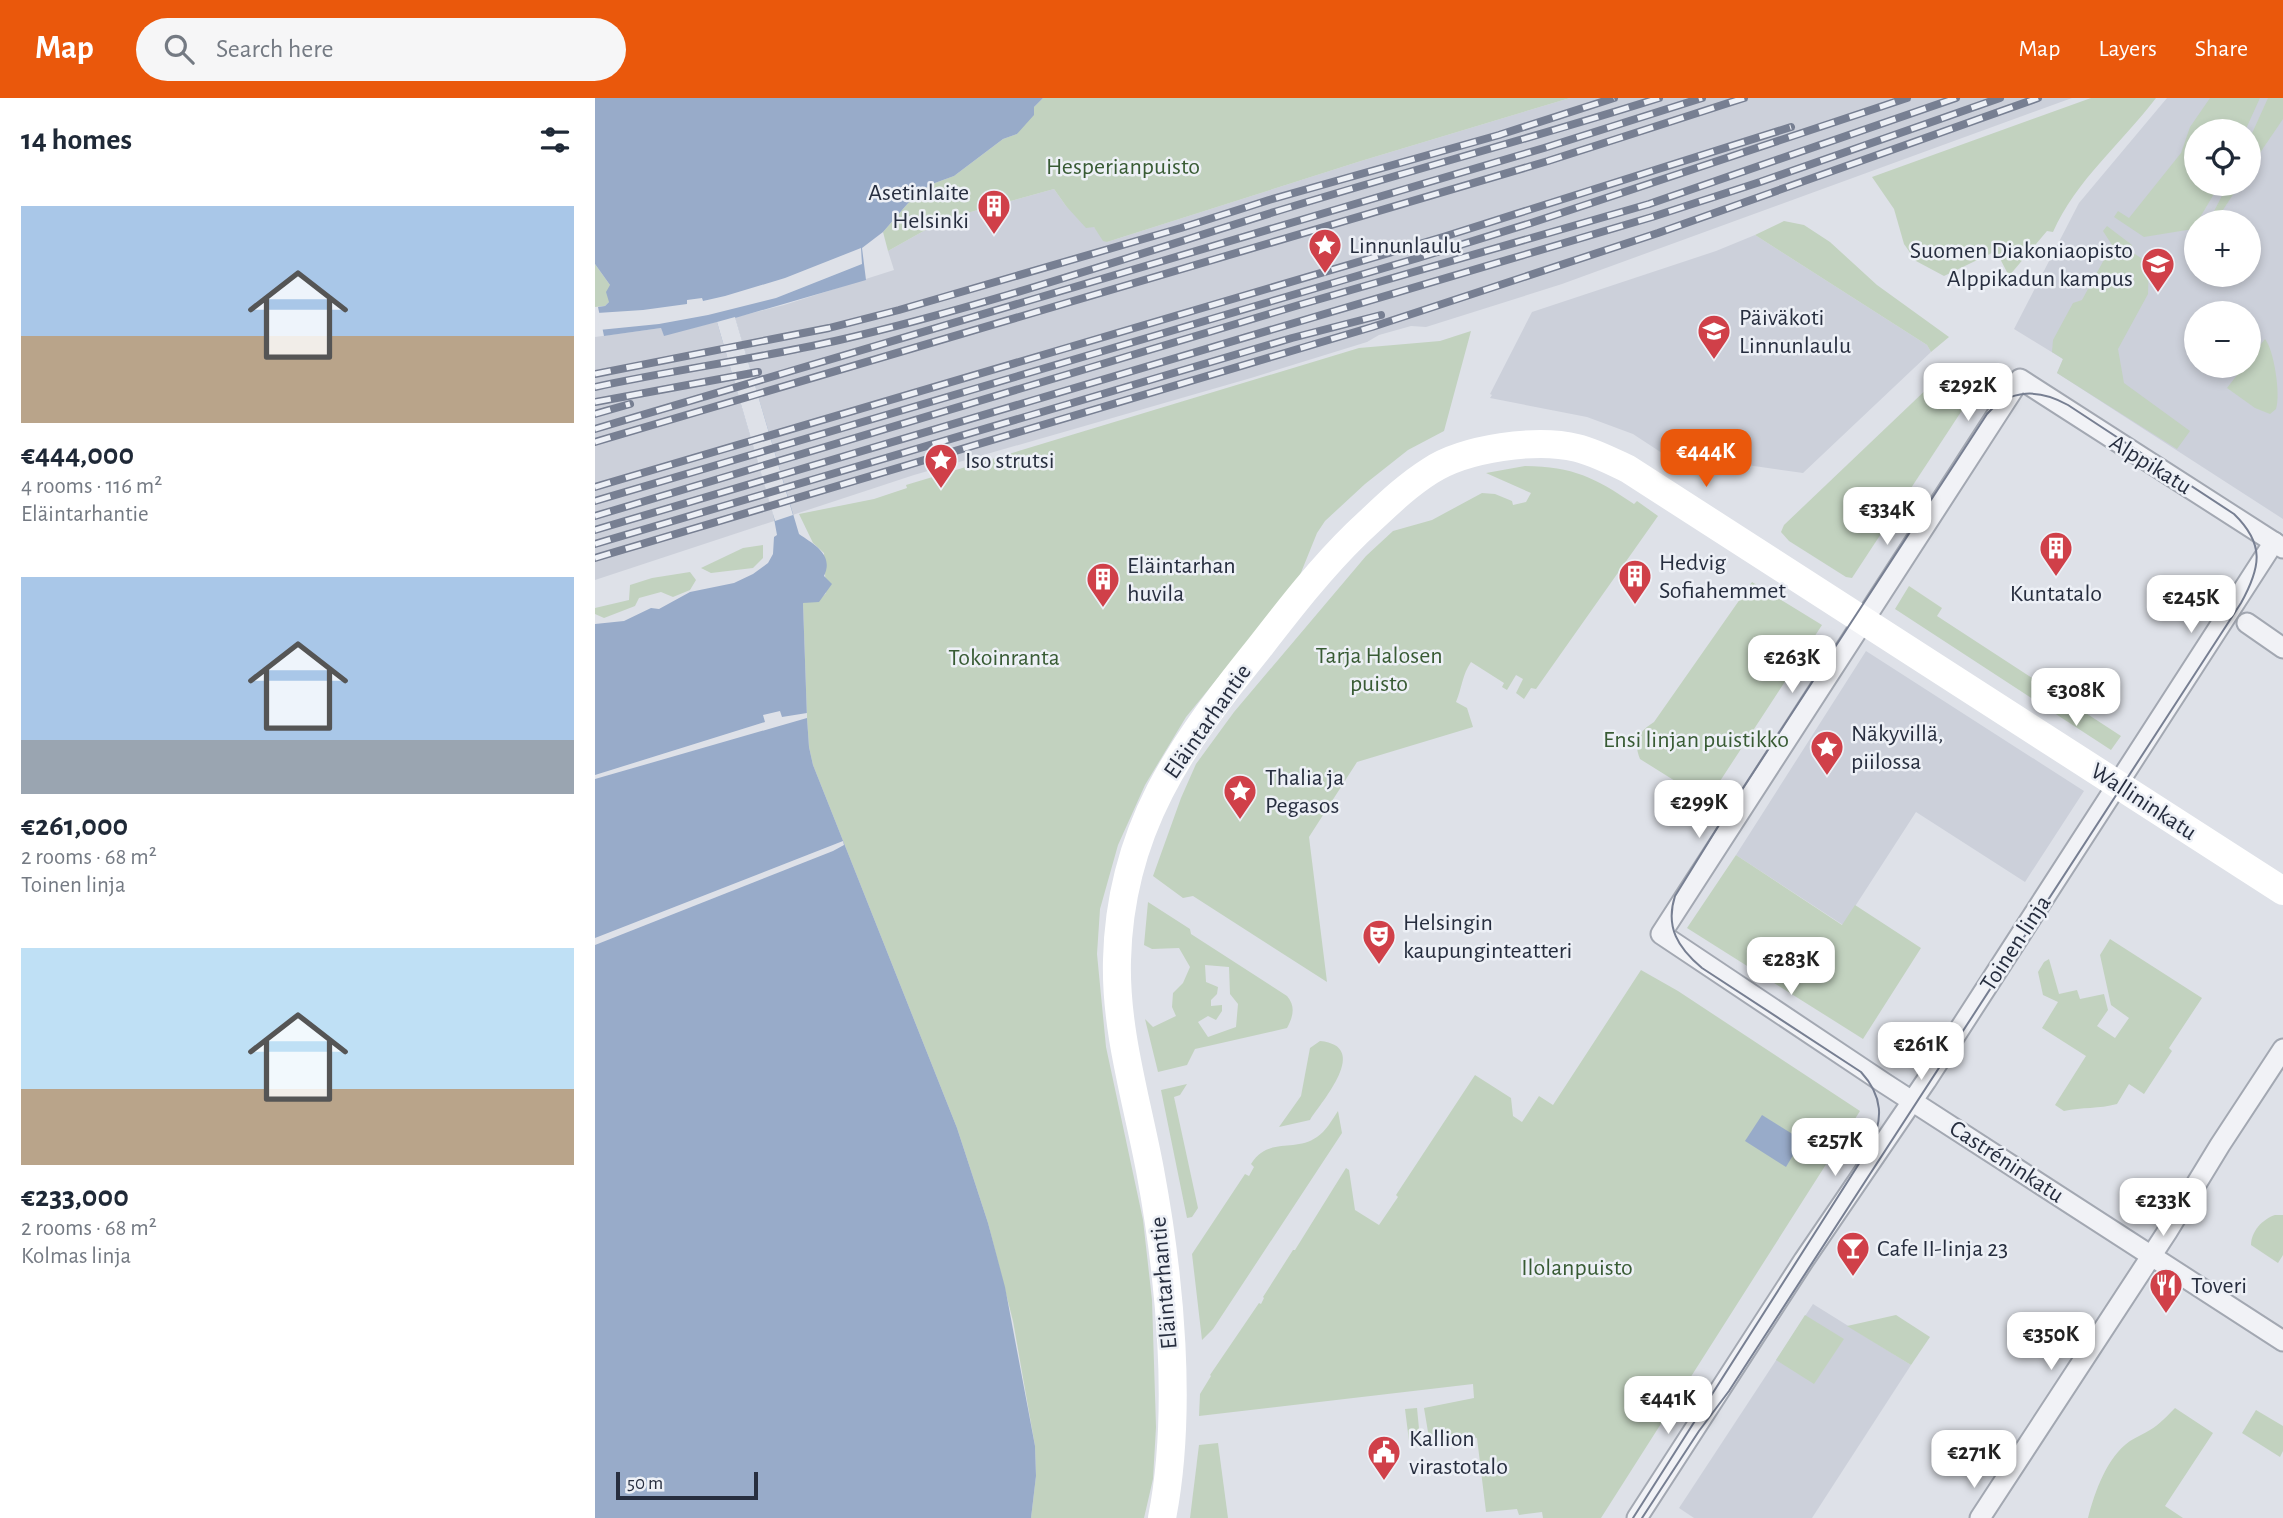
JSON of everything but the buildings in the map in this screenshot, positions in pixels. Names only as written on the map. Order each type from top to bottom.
[{"type":"main road","name":"Eläintarhantie","points":[[1162,1518],[1171,1455],[1170,1324],[1162,1244],[1120,1014],[1117,962],[1125,882],[1143,827],[1178,755],[1210,709],[1311,583],[1347,543],[1404,490],[1433,468],[1483,450],[1517,445],[1576,447],[1627,469],[1863,620]]},
{"type":"main road","name":"Wallininkatu","points":[[1863,620],[2283,891]]},
{"type":"street","name":"Alppikatu","points":[[1863,620],[2020,379],[2279,545]]},
{"type":"street","name":"Toinen linja","points":[[1642,1516],[1804,1260],[2279,545]]},
{"type":"street","name":"Castréninkatu","points":[[1863,620],[1661,934],[2283,1341]]},
{"type":"street","points":[[2247,624],[2283,648]]},
{"type":"street","points":[[1980,1518],[2283,1049]]},
{"type":"shaded area","points":[[1570,98],[2072,98],[1562,284],[1426,327],[1411,326],[1379,335],[1367,342],[1251,378],[914,475],[595,580],[595,337],[661,328],[664,335],[784,305],[894,270],[888,251],[945,219],[1054,189],[1066,206],[1094,227],[1107,242]]},
{"type":"shaded area","name":"Suomen Diakoniaopisto Alppikadun kampus","points":[[2167,98],[2283,98],[2283,519],[2057,373],[2063,359],[2014,329],[2079,203]]},
{"type":"shaded area","name":"Päiväkoti Linnunlaulu","points":[[1755,235],[1927,345],[1931,352],[1803,473],[1665,455],[1633,434],[1587,417],[1490,398],[1532,312],[1716,251]]},
{"type":"shaded area","points":[[1866,651],[2084,791],[2025,882],[1916,812],[1843,925],[1736,855]]},
{"type":"shaded area","points":[[1813,1304],[1911,1365],[1812,1518],[1694,1518],[1679,1508]]},
{"type":"green space","name":"Hesperianpuisto","points":[[1043,98],[1570,98],[1107,242],[1103,241],[1094,227],[1086,228],[1054,189],[945,219],[888,251],[883,232],[916,194],[932,184],[954,176],[1003,139],[1017,134]]},
{"type":"green space","points":[[2091,98],[2156,98],[2074,195],[2053,232],[2047,231],[2009,276],[1996,251],[1944,276],[1916,261],[1904,244],[1894,209],[1872,177]]},
{"type":"green space","points":[[2210,98],[2260,98],[2250,119],[2196,119]]},
{"type":"green space","points":[[2268,98],[2283,98],[2283,119],[2261,151],[2261,119],[2258,119]]},
{"type":"green space","points":[[2184,144],[2184,196],[2213,196],[2204,210],[2184,210],[2184,230],[2144,237],[2114,217],[2118,211],[2129,218],[2181,153]]},
{"type":"green space","points":[[2222,196],[2232,196],[2223,210],[2215,210]]},
{"type":"green space","points":[[1784,221],[1804,225],[1830,242],[1877,285],[1949,337],[1931,352],[1927,345],[1755,235]]},
{"type":"green space","points":[[2107,226],[2132,245],[2130,251],[2149,263],[2148,294],[2118,349],[2124,383],[2190,431],[2177,449],[2057,373],[2063,359],[2052,352],[2053,340],[2073,303],[2082,300],[2112,245],[2103,231]]},
{"type":"green space","points":[[595,264],[610,285],[609,302],[605,306],[595,307]]},
{"type":"green space","name":"Tokoinranta","points":[[1471,331],[1444,431],[1408,450],[1365,484],[1325,521],[1317,533],[1298,580],[1186,717],[1145,785],[1118,845],[1100,909],[1097,954],[1106,1047],[1143,1220],[1152,1300],[1156,1427],[1153,1479],[1144,1518],[1031,1518],[1036,1476],[1035,1446],[1013,1321],[988,1223],[957,1128],[813,765],[807,718],[803,603],[826,593],[824,553],[813,543],[799,514],[874,499],[907,488],[906,485],[1359,348],[1440,341]]},
{"type":"green space","points":[[2265,339],[2274,362],[2277,384],[2276,409],[2270,414],[2255,408],[2227,388],[2235,378],[2261,378],[2261,344]]},
{"type":"green space","points":[[1958,366],[1974,371],[1979,380],[1976,389],[1852,578],[1846,577],[1789,541],[1781,532],[1784,525],[1932,384],[1949,369]]},
{"type":"green space","name":"Tarja Halosen puisto","points":[[1525,466],[1583,475],[1634,504],[1637,501],[1658,516],[1536,689],[1531,688],[1524,699],[1516,693],[1523,679],[1516,675],[1507,690],[1502,687],[1504,683],[1471,662],[1456,702],[1467,708],[1473,727],[1357,762],[1309,837],[1327,982],[1193,896],[1183,898],[1153,876],[1196,764],[1234,712],[1366,556],[1393,531],[1432,520],[1482,493],[1495,494],[1512,501],[1513,505],[1526,502],[1531,493],[1486,473]]},
{"type":"green space","points":[[763,545],[763,558],[753,568],[711,573],[701,568],[743,548]]},
{"type":"green space","points":[[690,572],[696,580],[690,590],[673,597],[661,592],[639,598],[635,606],[604,618],[595,614],[595,608],[629,600],[630,585],[652,578]]},
{"type":"green space","name":"Ensi linjan puistikko","points":[[1752,582],[1822,625],[1707,801],[1640,759],[1637,742],[1644,729],[1654,722]]},
{"type":"green space","points":[[1909,586],[1942,608],[1937,616],[2121,736],[2111,750],[1895,609]]},
{"type":"green space","points":[[1736,855],[1842,925],[1855,905],[1921,948],[1863,1039],[1687,928]]},
{"type":"green space","points":[[1148,902],[1190,929],[1191,934],[1287,996],[1293,1012],[1287,1028],[1195,1049],[1187,1065],[1158,1072],[1145,1019],[1153,1027],[1176,1016],[1172,1007],[1173,993],[1183,983],[1190,967],[1179,948],[1152,949],[1144,945]],"holes":[[[1205,965],[1229,967],[1230,994],[1238,1004],[1236,1027],[1208,1037],[1198,1022],[1208,1016],[1216,1020],[1222,1011],[1222,1005],[1211,1006],[1218,987],[1206,982]]]},
{"type":"green space","points":[[2110,939],[2202,998],[2169,1048],[2172,1051],[2144,1094],[2129,1084],[2117,1104],[2064,1111],[2055,1105],[2086,1056],[2042,1028],[2058,1002],[2043,995],[2038,972],[2049,959],[2059,994],[2077,990],[2080,999],[2104,994],[2108,1010],[2097,1026],[2115,1038],[2129,1018],[2111,1005],[2100,955]]},
{"type":"green space","name":"Ilolanpuisto","points":[[1641,970],[1678,991],[1860,1111],[1601,1518],[1543,1518],[1542,1512],[1519,1515],[1517,1509],[1486,1512],[1477,1438],[1430,1444],[1424,1408],[1474,1398],[1473,1384],[1199,1416],[1200,1394],[1210,1375],[1259,1303],[1261,1304],[1346,1168],[1349,1170],[1355,1210],[1379,1225],[1475,1075],[1511,1098],[1513,1116],[1522,1122],[1539,1096],[1553,1105]]},
{"type":"green space","points":[[1320,1041],[1335,1045],[1342,1053],[1343,1063],[1339,1075],[1310,1120],[1279,1127],[1301,1096],[1310,1048]]},
{"type":"green space","points":[[1187,1084],[1180,1095],[1174,1097],[1198,1208],[1192,1217],[1187,1218],[1161,1090]]},
{"type":"green space","points":[[1338,1111],[1342,1133],[1213,1329],[1202,1340],[1192,1254],[1245,1174],[1249,1176],[1254,1167],[1251,1164],[1258,1155],[1274,1147],[1308,1142],[1326,1129]]},
{"type":"green space","points":[[2275,1215],[2283,1215],[2283,1255],[2278,1263],[2251,1245],[2259,1226]]},
{"type":"green space","points":[[1805,1315],[1844,1339],[1814,1384],[1776,1360]]},
{"type":"green space","points":[[1896,1315],[1930,1337],[1911,1365],[1847,1326]]},
{"type":"green space","points":[[1417,1408],[1420,1439],[1409,1441],[1405,1409]]},
{"type":"green space","points":[[2175,1408],[2213,1433],[2165,1506],[2183,1518],[2088,1518],[2098,1486],[2115,1456],[2130,1441],[2157,1425]]},
{"type":"green space","points":[[2256,1410],[2283,1426],[2283,1451],[2280,1457],[2242,1433]]},
{"type":"green space","points":[[1218,1443],[1228,1518],[1190,1518],[1199,1445]]},
{"type":"water","points":[[595,98],[1043,98],[1034,107],[1034,115],[1017,134],[1003,139],[954,176],[932,184],[916,194],[883,232],[862,248],[866,280],[735,318],[799,534],[825,556],[827,562],[824,576],[832,584],[819,602],[803,603],[807,718],[813,765],[957,1128],[988,1223],[1005,1287],[1035,1446],[1036,1476],[1031,1518],[595,1518],[595,624],[624,621],[651,608],[659,609],[690,592],[734,583],[753,574],[768,563],[773,554],[774,537],[777,535],[773,513],[717,322],[664,336],[661,328],[604,336],[598,307],[609,302],[606,292],[610,285],[595,264]]},
{"type":"water","points":[[1762,1115],[1802,1140],[1786,1167],[1745,1141]]},
{"type":"pier","points":[[861,248],[862,264],[776,298],[659,324],[599,330],[597,313],[643,310],[687,304],[687,300],[702,298],[703,301],[725,296],[785,278]]},
{"type":"pier","points":[[735,317],[793,515],[775,521],[717,322]]},
{"type":"pier","points":[[780,711],[782,717],[807,713],[807,718],[595,779],[595,775],[765,722],[763,715]]},
{"type":"pier","points":[[843,841],[844,845],[833,851],[595,945],[595,938]]},
{"type":"tram line","points":[[1633,1518],[1869,1148],[1879,1118],[1874,1090],[1861,1072],[1702,968],[1686,953],[1673,927],[1672,907],[1675,896],[1987,414],[2005,399],[2026,394],[2047,396],[2068,405],[2234,514],[2244,525],[2255,546],[2257,556],[2253,578],[2241,603],[1729,1391],[1699,1431],[1642,1518]]},
{"type":"railway","points":[[595,374],[829,328],[899,310],[1499,135],[1614,98]]},
{"type":"railway","points":[[595,387],[890,328],[1659,98]]},
{"type":"railway","points":[[595,429],[1544,148],[1702,98]]},
{"type":"railway","points":[[595,442],[1548,161],[1744,98]]},
{"type":"railway","points":[[595,501],[1418,258],[1907,98]]},
{"type":"railway","points":[[595,516],[1299,305],[1649,204],[1956,98]]},
{"type":"railway","points":[[595,530],[1652,217],[2000,98]]},
{"type":"railway","points":[[595,558],[1372,327],[1658,233],[2038,98]]},
{"type":"railway","points":[[595,487],[1443,237],[1791,127]]},
{"type":"railway","points":[[595,544],[1292,338],[1381,315]]},
{"type":"railway","points":[[595,402],[758,372]]},
{"type":"railway","points":[[595,414],[630,404]]},
{"type":"place","name":"Asetinlaite Helsinki","points":[[994,236]]},
{"type":"place","name":"Linnunlaulu","points":[[1325,275]]},
{"type":"place","name":"Suomen Diakoniaopisto Alppikadun kampus","points":[[2158,294]]},
{"type":"place","name":"Päiväkoti Linnunlaulu","points":[[1714,361]]},
{"type":"place","name":"Iso strutsi","points":[[941,490]]},
{"type":"place","name":"Kuntatalo","points":[[2056,578]]},
{"type":"place","name":"Hedvig Sofiahemmet","points":[[1635,606]]},
{"type":"place","name":"Eläintarhan huvila","points":[[1103,609]]},
{"type":"place","name":"Näkyvillä, piilossa","points":[[1827,777]]},
{"type":"place","name":"Thalia ja Pegasos","points":[[1240,821]]},
{"type":"place","name":"Helsingin kaupunginteatteri","points":[[1379,966]]},
{"type":"place","name":"Cafe II-linja 23","points":[[1853,1278]]},
{"type":"place","name":"Toveri","points":[[2166,1315]]},
{"type":"place","name":"Kallion virastotalo","points":[[1384,1482]]}]
